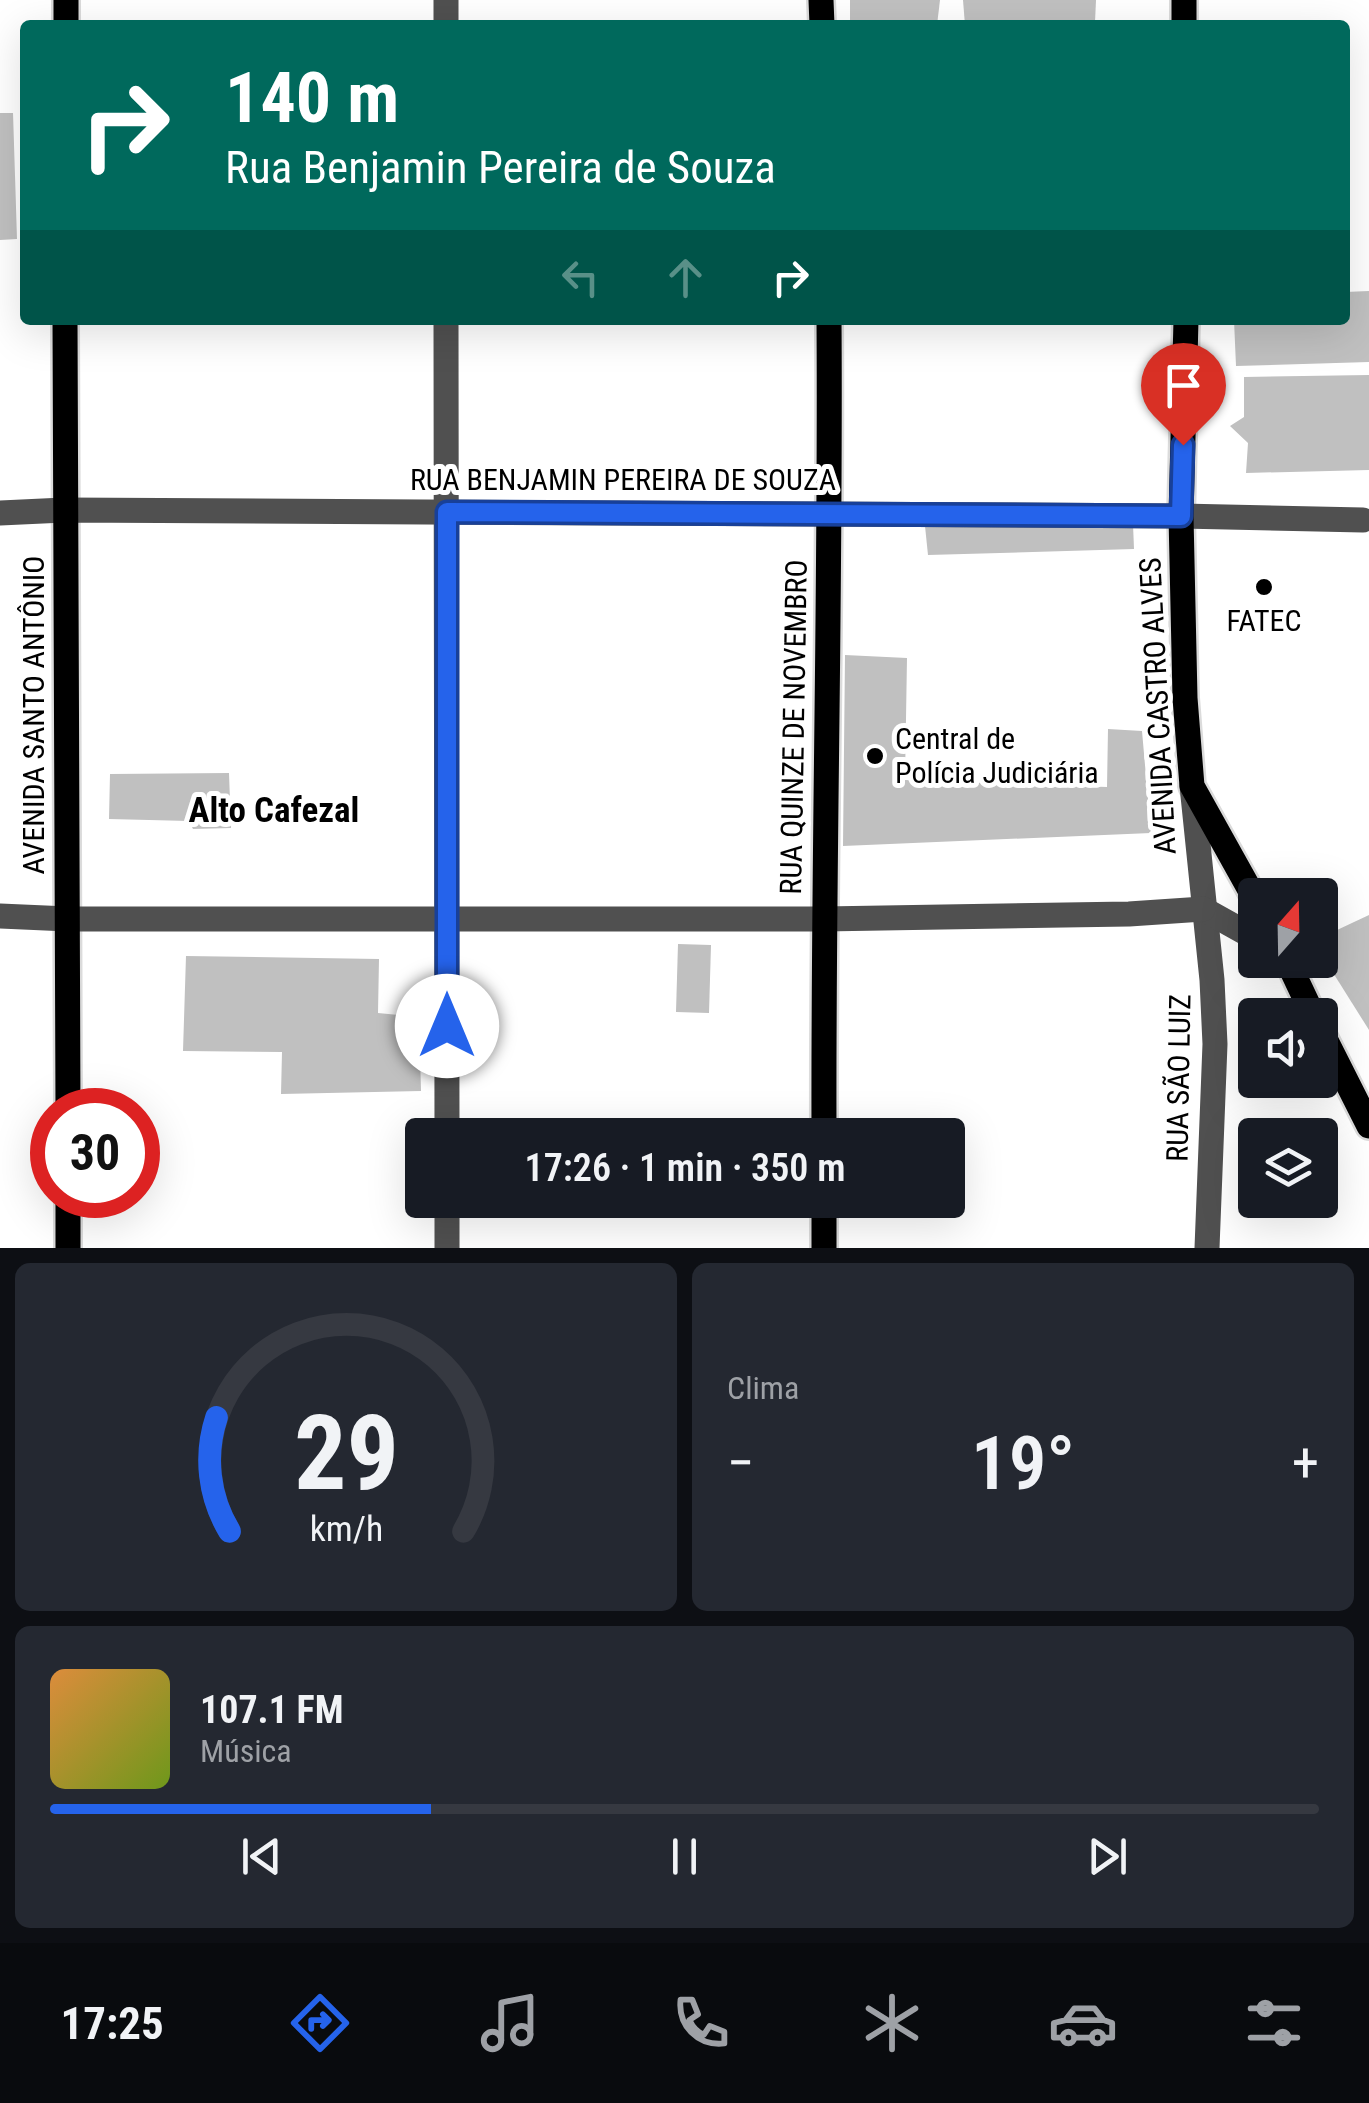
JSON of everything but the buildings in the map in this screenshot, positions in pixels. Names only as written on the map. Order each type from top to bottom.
[{"type":"main road","name":"AVENIDA SANTO ANTÔNIO","points":[[65,325],[68,1088]]},
{"type":"main road","name":"RUA QUINZE DE NOVEMBRO","points":[[824,1118],[829,325]]},
{"type":"main road","name":"AVENIDA CASTRO ALVES","points":[[1186,325],[1181,516],[1185,698],[1192,786]]},
{"type":"main road","points":[[1192,786],[1244,878]]},
{"type":"main road","points":[[1338,1065],[1369,1126]]},
{"type":"main road","points":[[68,1218],[68,1248]]},
{"type":"main road","points":[[824,1218],[824,1248]]},
{"type":"street","points":[[446,325],[447,1118]]},
{"type":"street","name":"RUA BENJAMIN PEREIRA DE SOUZA","points":[[0,512],[830,513],[1364,520]]},
{"type":"street","name":"AVENIDA CASTRO ALVES","points":[[1192,786],[1202,909]]},
{"type":"street","points":[[0,916],[823,919],[1128,914],[1202,909],[1238,929]]},
{"type":"street","name":"RUA SÃO LUIZ","points":[[1202,909],[1212,980],[1215,1044],[1207,1248]]},
{"type":"street","points":[[447,1218],[448,1248]]},
{"type":"place","name":"FATEC","points":[[1264,587]]},
{"type":"place","name":"Central de Polícia Judiciária","points":[[875,756]]},
{"type":"district","name":"Alto Cafezal","points":[[274,810]]},
{"type":"route","points":[[447,1026],[447,512],[1181,516],[1183,445]]}]
